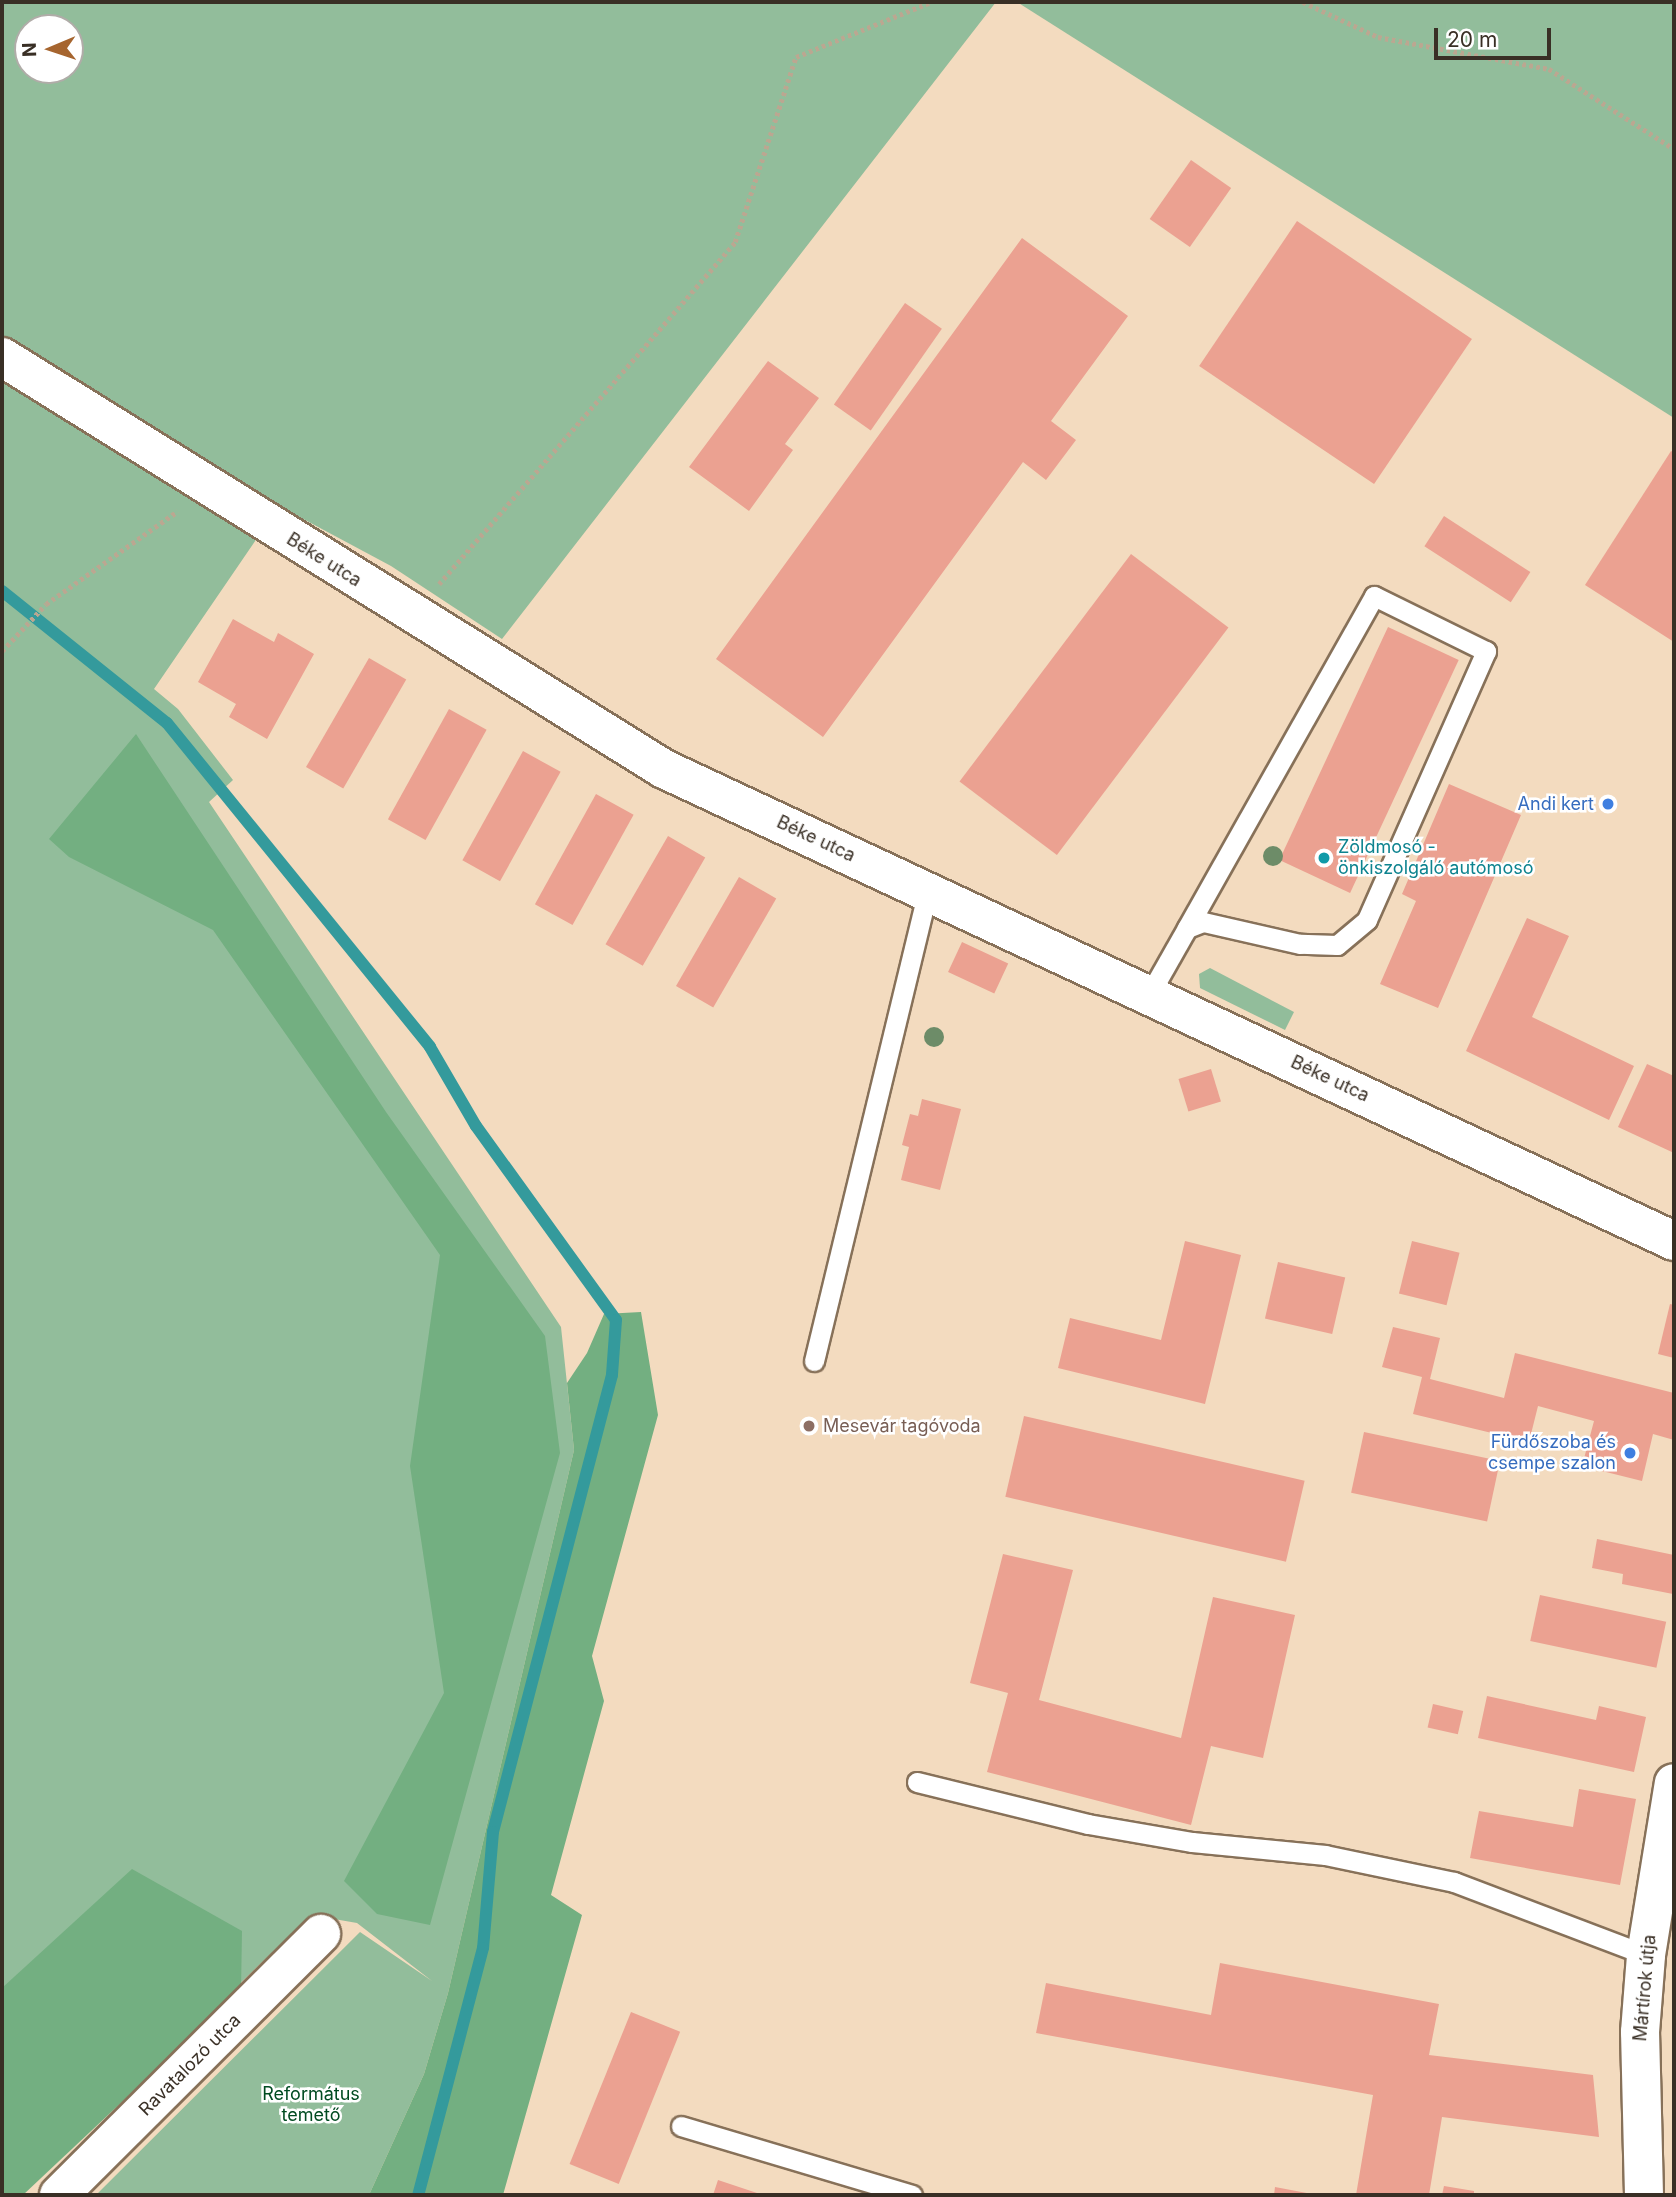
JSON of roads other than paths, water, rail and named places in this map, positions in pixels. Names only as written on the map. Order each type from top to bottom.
[{"type":"street","name":"Béke utca","points":[[2,357],[412,616],[664,769],[928,890],[1674,1241]]},
{"type":"street","name":"Mártírok útja","points":[[1644,2195],[1638,2094],[1646,1955],[1674,1783]]},
{"type":"street","name":"Ravatalozó utca","points":[[59,2195],[321,1934]]},
{"type":"lane","points":[[1149,995],[1374,596],[1486,651],[1367,920],[1337,945],[1300,944],[1203,922],[1187,928]]},
{"type":"lane","points":[[814,1361],[928,890]]},
{"type":"lane","points":[[917,1782],[1101,1826],[1192,1842],[1325,1855],[1454,1882],[1646,1955]]},
{"type":"lane","points":[[681,2126],[912,2195]]},
{"type":"waterway","points":[[2,591],[167,723],[430,1047],[476,1126],[616,1320],[612,1375],[493,1832],[483,1948],[418,2195]]},
{"type":"place","name":"Andi kert","points":[[1608,804]]},
{"type":"place","name":"Zöldmosó - önkiszolgáló autómosó","points":[[1324,858]]},
{"type":"place","name":"Mesevár tagóvoda","points":[[809,1426]]},
{"type":"place","name":"Fürdőszoba és csempe szalon","points":[[1630,1453]]},
{"type":"park label","name":"Református temető","points":[[311,2105]]}]
